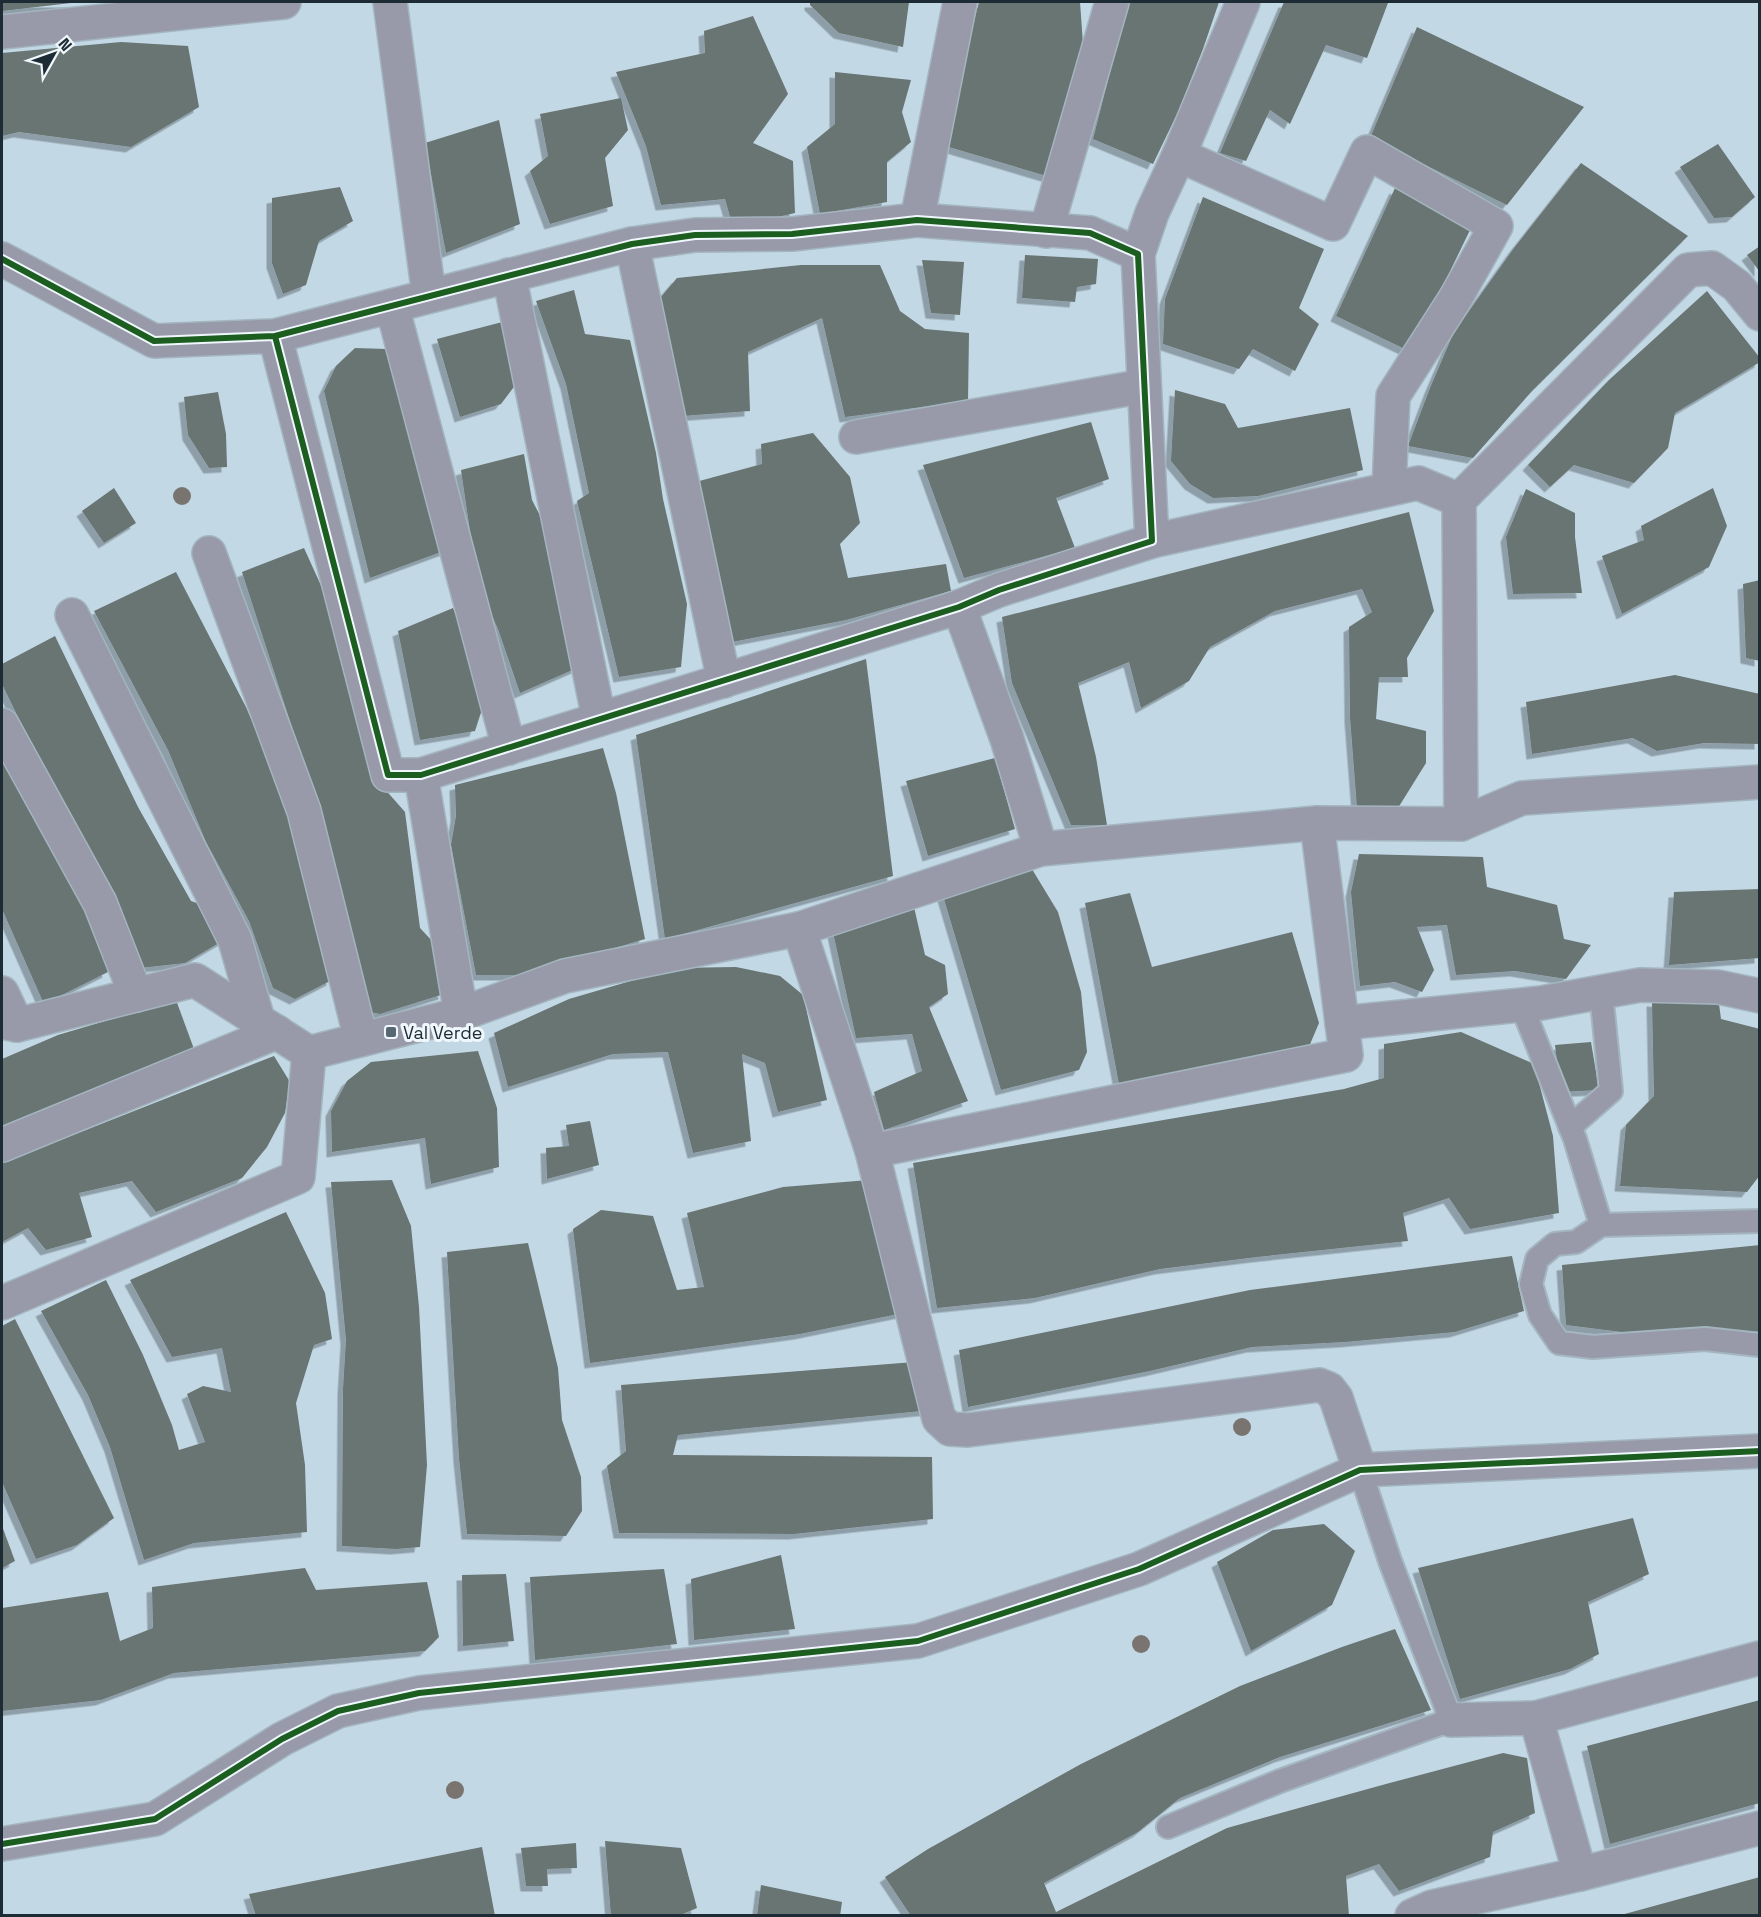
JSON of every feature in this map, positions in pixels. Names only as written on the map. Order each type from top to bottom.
[{"type":"street","points":[[2,32],[284,2]]},
{"type":"street","points":[[390,2],[429,296]]},
{"type":"street","points":[[917,220],[960,2]]},
{"type":"street","points":[[1046,231],[1112,2]]},
{"type":"street","points":[[1152,541],[1138,254],[1152,213],[1179,155],[1243,2]]},
{"type":"street","points":[[1179,155],[1333,224],[1367,152],[1496,226],[1455,299],[1393,396],[1389,489]]},
{"type":"street","points":[[2,260],[154,341],[275,336],[632,244],[695,235],[792,234],[917,220],[1090,233],[1138,254]]},
{"type":"street","points":[[632,244],[724,681]]},
{"type":"street","points":[[1461,824],[1459,500],[1688,270],[1712,268],[1737,286],[1760,314]]},
{"type":"street","points":[[509,275],[598,719]]},
{"type":"street","points":[[392,306],[508,748]]},
{"type":"street","points":[[275,336],[388,775],[421,775],[959,607],[999,590],[1152,541],[1418,483],[1459,500]]},
{"type":"street","points":[[856,437],[1144,386]]},
{"type":"street","points":[[209,553],[304,811],[362,1039]]},
{"type":"street","points":[[959,607],[1006,739],[1041,849]]},
{"type":"street","points":[[72,615],[235,940],[268,1026]]},
{"type":"street","points":[[2,725],[100,903],[136,995]]},
{"type":"street","points":[[421,775],[461,1014]]},
{"type":"street","points":[[2,993],[9,1024],[195,980],[309,1053],[461,1014],[565,976],[800,929],[1041,849],[1317,823],[1461,824],[1522,798],[1760,782]]},
{"type":"street","points":[[872,1151],[1346,1055],[1317,823]]},
{"type":"street","points":[[800,929],[872,1151],[939,1419],[950,1429],[968,1430],[1319,1385],[1329,1389],[1336,1398],[1360,1470]]},
{"type":"street","points":[[1342,1023],[1521,1004],[1640,985],[1718,987],[1760,996]]},
{"type":"street","points":[[2,1145],[268,1026]]},
{"type":"street","points":[[2,1303],[298,1177],[309,1053]]},
{"type":"street","points":[[2,1844],[155,1819],[282,1739],[338,1711],[419,1693],[918,1641],[1139,1569],[1360,1470],[1760,1451]]},
{"type":"street","points":[[1452,1720],[1536,1718],[1760,1658]]},
{"type":"street","points":[[1536,1718],[1580,1874]]},
{"type":"street","points":[[1412,1916],[1432,1907],[1580,1874],[1760,1828]]},
{"type":"lane","points":[[1570,1127],[1611,1091],[1601,992]]},
{"type":"lane","points":[[1521,1004],[1570,1127],[1601,1225]]},
{"type":"lane","points":[[1760,1221],[1601,1225],[1576,1242],[1555,1244],[1538,1259],[1531,1284],[1540,1315],[1559,1343],[1593,1347],[1705,1339],[1760,1345]]},
{"type":"lane","points":[[1168,1827],[1280,1781],[1452,1720],[1390,1561],[1360,1470]]},
{"type":"building","points":[[2,2],[71,2],[71,3],[2,11]]},
{"type":"building","points":[[810,2],[909,2],[903,47],[839,33],[810,5]]},
{"type":"building","points":[[979,2],[1080,2],[1083,44],[1050,177],[942,145]]},
{"type":"building","points":[[1128,2],[1219,2],[1178,112],[1153,164],[1093,139]]},
{"type":"building","points":[[1284,2],[1388,3],[1367,58],[1326,45],[1290,124],[1270,110],[1246,161],[1220,153]]},
{"type":"building","points":[[753,16],[788,94],[753,143],[793,161],[795,213],[733,227],[725,199],[661,205],[646,146],[616,72],[705,53],[704,31]]},
{"type":"building","points":[[1417,27],[1584,107],[1507,205],[1370,138]]},
{"type":"building","points":[[121,42],[188,46],[199,107],[131,147],[19,132],[2,136],[2,53]]},
{"type":"building","points":[[835,72],[911,80],[902,112],[911,142],[887,162],[887,202],[820,214],[807,147],[835,124]]},
{"type":"building","points":[[621,98],[628,130],[605,158],[613,206],[550,224],[530,171],[548,156],[540,114]]},
{"type":"building","points":[[499,120],[520,224],[446,253],[425,143]]},
{"type":"building","points":[[1718,144],[1755,197],[1732,217],[1714,218],[1680,167]]},
{"type":"building","points":[[1581,163],[1688,236],[1532,391],[1473,458],[1408,446],[1454,332],[1514,248]]},
{"type":"building","points":[[340,187],[353,221],[319,241],[306,285],[283,294],[272,263],[272,198]]},
{"type":"building","points":[[1395,188],[1470,230],[1411,352],[1336,316]]},
{"type":"building","points":[[1203,197],[1324,249],[1299,308],[1319,324],[1295,371],[1253,349],[1239,369],[1163,344],[1165,299]]},
{"type":"building","points":[[1760,246],[1760,272],[1747,255]]},
{"type":"building","points":[[1025,255],[1098,259],[1096,284],[1077,287],[1075,302],[1022,298]]},
{"type":"building","points":[[922,260],[964,262],[960,315],[931,313]]},
{"type":"building","points":[[801,265],[880,265],[900,311],[925,329],[969,333],[968,401],[845,417],[822,318],[748,352],[750,411],[682,416],[660,298],[677,278]]},
{"type":"building","points":[[574,290],[585,334],[630,340],[687,604],[681,667],[619,677],[577,501],[589,493],[566,384],[536,301]]},
{"type":"building","points":[[1707,291],[1760,358],[1760,362],[1675,413],[1668,448],[1634,483],[1574,465],[1550,487],[1528,465],[1609,380]]},
{"type":"building","points":[[510,320],[528,368],[501,404],[460,417],[437,339]]},
{"type":"building","points":[[355,348],[387,349],[452,548],[370,578],[324,391],[336,366]]},
{"type":"building","points":[[1175,390],[1225,404],[1238,428],[1350,408],[1363,470],[1258,496],[1213,498],[1190,484],[1171,461]]},
{"type":"building","points":[[218,392],[226,434],[227,467],[209,468],[188,435],[184,397]]},
{"type":"building","points":[[1091,422],[1109,479],[1056,498],[1075,548],[964,578],[923,465]]},
{"type":"building","points":[[813,433],[850,477],[860,523],[840,544],[848,578],[946,564],[951,591],[846,620],[732,642],[692,483],[762,464],[761,444]]},
{"type":"building","points":[[524,454],[532,500],[557,549],[577,668],[520,693],[498,629],[478,585],[461,470]]},
{"type":"building","points":[[114,488],[136,523],[104,543],[82,511]]},
{"type":"building","points":[[1713,488],[1727,526],[1709,567],[1622,614],[1602,556],[1644,540],[1641,526]]},
{"type":"building","points":[[1526,489],[1575,513],[1575,537],[1582,593],[1513,594],[1506,537]]},
{"type":"building","points":[[1409,512],[1434,611],[1407,658],[1408,677],[1379,677],[1376,719],[1426,731],[1426,763],[1398,808],[1357,808],[1350,717],[1349,627],[1372,612],[1362,589],[1275,611],[1210,647],[1189,681],[1141,708],[1129,662],[1078,683],[1096,757],[1107,825],[1071,825],[1012,683],[1002,617]]},
{"type":"building","points":[[304,548],[328,601],[383,787],[405,812],[420,928],[434,943],[444,994],[380,1014],[358,1010],[305,768],[242,572]]},
{"type":"building","points":[[176,572],[246,707],[301,836],[332,980],[295,999],[273,988],[249,921],[206,842],[168,750],[94,611]]},
{"type":"building","points":[[1760,580],[1760,661],[1746,658],[1743,584]]},
{"type":"building","points":[[453,608],[469,647],[485,700],[475,731],[420,740],[398,631]]},
{"type":"building","points":[[55,636],[138,807],[191,901],[211,908],[224,940],[185,963],[140,968],[2,684],[2,664]]},
{"type":"building","points":[[866,659],[893,876],[665,939],[636,735]]},
{"type":"building","points":[[1675,675],[1760,694],[1760,744],[1704,743],[1657,751],[1633,738],[1532,754],[1526,702]]},
{"type":"building","points":[[603,748],[616,793],[645,939],[523,975],[476,975],[451,845],[456,816],[455,785]]},
{"type":"building","points":[[2,749],[87,901],[108,972],[44,1004],[2,909]]},
{"type":"building","points":[[995,758],[1015,829],[928,856],[906,781]]},
{"type":"building","points":[[1359,854],[1483,857],[1487,887],[1557,905],[1564,939],[1591,945],[1566,979],[1515,971],[1456,975],[1447,925],[1417,927],[1434,970],[1422,992],[1395,982],[1360,986],[1351,892]]},
{"type":"building","points":[[1024,856],[1058,912],[1081,992],[1087,1052],[1079,1070],[1001,1090],[941,889]]},
{"type":"building","points":[[1760,889],[1760,958],[1669,965],[1674,892]]},
{"type":"building","points":[[1130,893],[1152,967],[1292,932],[1319,1023],[1308,1049],[1119,1084],[1085,903]]},
{"type":"building","points":[[914,907],[925,955],[945,965],[948,994],[929,1007],[968,1101],[884,1130],[874,1092],[922,1071],[912,1034],[856,1038],[833,932]]},
{"type":"building","points":[[736,967],[780,976],[803,995],[827,1100],[778,1112],[765,1063],[742,1054],[751,1141],[693,1153],[668,1052],[613,1054],[508,1087],[494,1033],[569,999],[675,968]]},
{"type":"building","points":[[176,1000],[194,1049],[2,1132],[2,1059],[58,1035]]},
{"type":"building","points":[[1652,1001],[1719,1004],[1721,1019],[1760,1029],[1760,1175],[1747,1192],[1620,1186],[1626,1125],[1654,1096]]},
{"type":"building","points":[[1461,1032],[1534,1064],[1553,1136],[1559,1213],[1470,1229],[1449,1198],[1403,1213],[1408,1241],[1160,1269],[1035,1298],[937,1308],[913,1163],[1344,1089],[1384,1078],[1384,1044]]},
{"type":"building","points":[[1591,1042],[1599,1090],[1561,1092],[1555,1045]]},
{"type":"building","points":[[478,1051],[497,1108],[499,1167],[431,1184],[425,1138],[332,1152],[331,1111],[347,1081],[371,1062]]},
{"type":"building","points":[[274,1056],[290,1082],[285,1113],[267,1147],[242,1178],[156,1212],[132,1181],[79,1193],[92,1237],[46,1250],[28,1228],[2,1242],[2,1163]]},
{"type":"building","points":[[590,1121],[599,1165],[547,1179],[546,1148],[569,1146],[566,1125]]},
{"type":"building","points":[[881,1179],[908,1312],[800,1334],[590,1363],[573,1229],[601,1210],[653,1216],[677,1290],[704,1287],[687,1213],[783,1187]]},
{"type":"building","points":[[392,1180],[411,1226],[419,1307],[427,1465],[420,1547],[396,1549],[342,1546],[343,1389],[346,1340],[331,1182]]},
{"type":"building","points":[[286,1212],[325,1293],[332,1339],[314,1345],[296,1403],[305,1465],[307,1532],[194,1543],[144,1560],[110,1447],[88,1395],[41,1311],[106,1280],[143,1355],[172,1425],[179,1450],[205,1442],[187,1394],[203,1386],[231,1392],[222,1348],[172,1357],[130,1280]]},
{"type":"building","points":[[528,1243],[558,1368],[562,1420],[581,1477],[582,1511],[566,1536],[467,1534],[459,1458],[447,1252]]},
{"type":"building","points":[[1760,1245],[1760,1332],[1693,1328],[1638,1334],[1566,1325],[1562,1265]]},
{"type":"building","points":[[1512,1256],[1524,1311],[1455,1332],[1345,1342],[1252,1347],[1150,1371],[968,1407],[959,1350],[1250,1290]]},
{"type":"building","points":[[15,1319],[114,1518],[77,1545],[36,1559],[2,1482],[2,1326]]},
{"type":"building","points":[[927,1361],[942,1409],[678,1435],[673,1455],[932,1457],[933,1519],[794,1534],[619,1533],[607,1466],[626,1451],[621,1385]]},
{"type":"building","points":[[1633,1518],[1649,1574],[1588,1602],[1599,1654],[1570,1669],[1460,1699],[1418,1568]]},
{"type":"building","points":[[1324,1524],[1355,1551],[1332,1605],[1251,1651],[1217,1562],[1273,1530]]},
{"type":"building","points":[[2,1526],[15,1561],[2,1568]]},
{"type":"building","points":[[781,1555],[795,1629],[694,1640],[691,1579]]},
{"type":"building","points":[[305,1568],[316,1590],[427,1582],[439,1637],[425,1651],[174,1673],[101,1700],[2,1711],[2,1608],[108,1592],[120,1641],[153,1628],[152,1587]]},
{"type":"building","points":[[664,1569],[677,1644],[535,1660],[530,1577]]},
{"type":"building","points":[[506,1574],[514,1641],[463,1646],[462,1575]]},
{"type":"building","points":[[1395,1629],[1431,1710],[1280,1757],[1180,1798],[1138,1832],[1044,1883],[1056,1912],[1227,1828],[1503,1753],[1527,1758],[1535,1813],[1493,1832],[1490,1857],[1399,1891],[1379,1864],[1346,1876],[1349,1916],[911,1916],[885,1877],[928,1849],[1081,1764],[1240,1686]]},
{"type":"building","points":[[1760,1700],[1760,1803],[1610,1844],[1587,1746]]},
{"type":"building","points":[[605,1841],[681,1848],[697,1908],[678,1916],[611,1916]]},
{"type":"building","points":[[576,1843],[577,1868],[547,1869],[548,1886],[526,1886],[521,1848]]},
{"type":"building","points":[[482,1847],[495,1916],[256,1916],[249,1894]]},
{"type":"building","points":[[1760,1877],[1760,1916],[1621,1916],[1621,1915]]},
{"type":"building","points":[[761,1885],[842,1902],[840,1916],[757,1916]]},
{"type":"cycle path","points":[[2,259],[154,341],[275,336],[632,244],[695,235],[792,234],[917,220],[1090,233],[1138,254],[1152,541],[999,590],[959,607],[421,775],[388,775],[275,336]]},
{"type":"cycle path","points":[[2,1844],[155,1819],[282,1739],[338,1711],[419,1693],[918,1641],[1139,1569],[1360,1470],[1760,1451]]},
{"type":"place","name":"Val Verde","points":[[391,1032]]}]
